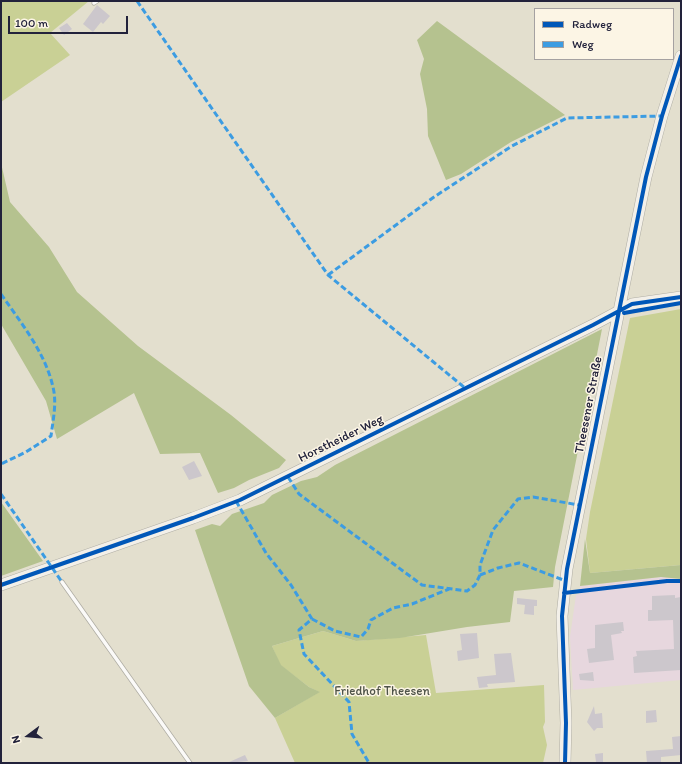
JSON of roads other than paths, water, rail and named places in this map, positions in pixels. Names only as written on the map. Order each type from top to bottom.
[{"type":"street","name":"Theesener Straße","points":[[565,763],[566,723],[562,638],[564,593],[571,547],[646,177],[662,116],[681,56]]},
{"type":"street","name":"Horstheider Weg","points":[[1,584],[240,500],[587,328],[632,304],[681,296]]},
{"type":"lane","points":[[62,582],[190,763]]},
{"type":"park label","name":"Friedhof Theesen","points":[[382,692]]}]
